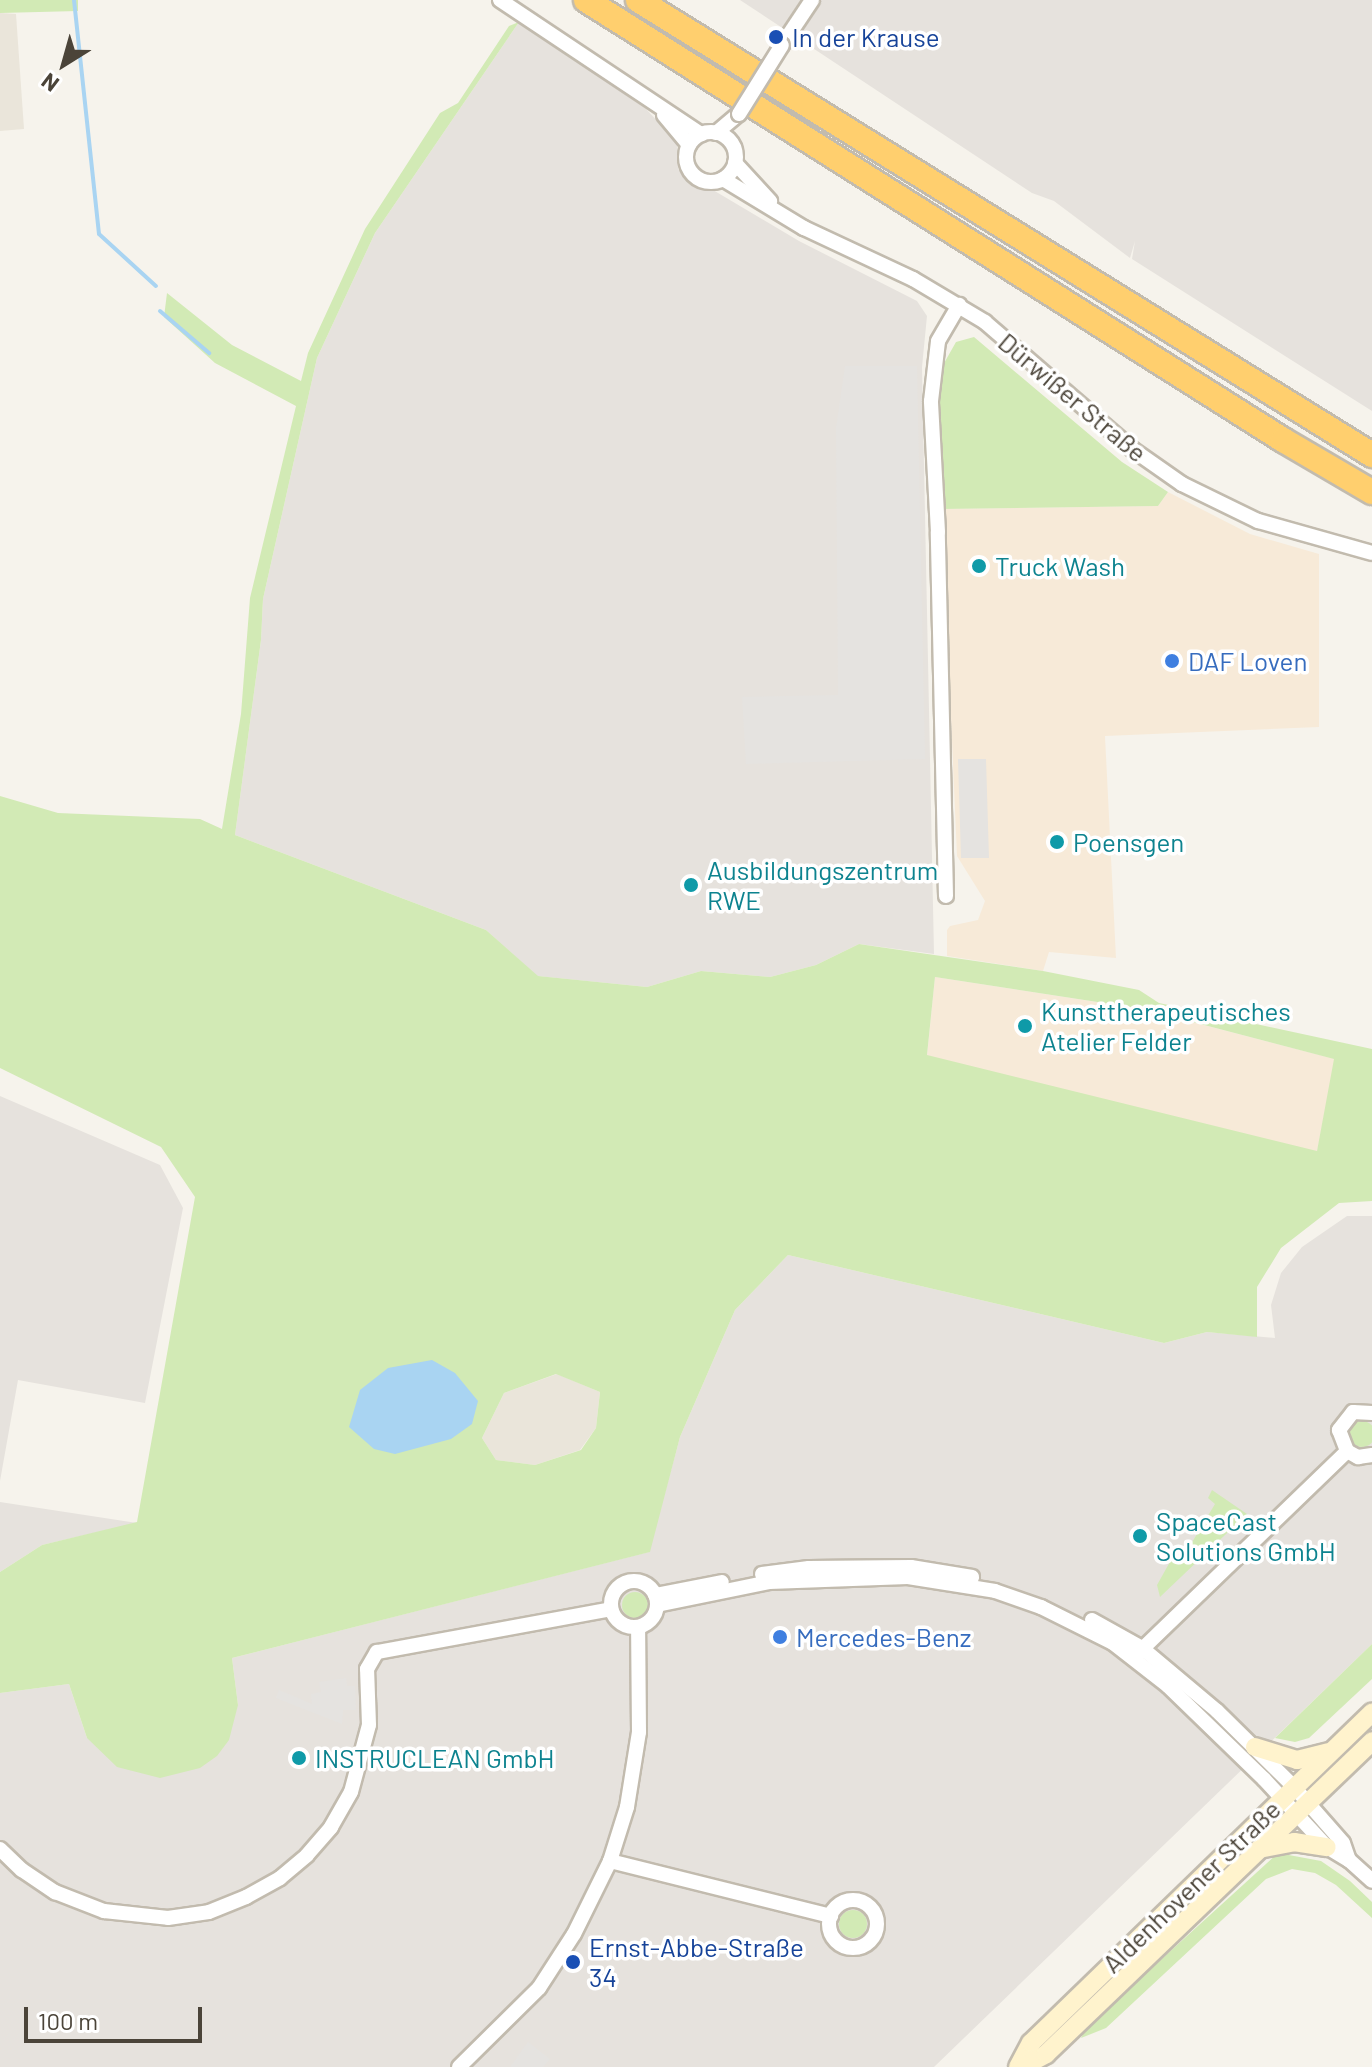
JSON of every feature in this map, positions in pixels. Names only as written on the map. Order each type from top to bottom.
[{"type":"highway","points":[[586,0],[1283,440],[1372,492]]},
{"type":"highway","points":[[638,0],[1291,409],[1372,455]]},
{"type":"main road","name":"Aldenhovener Straße","points":[[1020,2067],[1031,2043],[1372,1712]]},
{"type":"main road","name":"Aldenhovener Straße","points":[[1020,2067],[1046,2054],[1372,1741]]},
{"type":"main road","points":[[1255,1747],[1297,1760],[1330,1751]]},
{"type":"main road","points":[[1259,1849],[1294,1842],[1327,1847]]},
{"type":"street","points":[[500,0],[653,103],[721,133],[735,163],[723,179],[703,181],[694,175],[688,166],[689,145],[653,103]]},
{"type":"street","points":[[689,145],[721,133],[739,114],[812,0]]},
{"type":"street","name":"Dürwißer Straße","points":[[735,163],[785,216]]},
{"type":"street","name":"Dürwißer Straße","points":[[723,179],[785,216],[959,305],[985,322],[1132,449],[1182,484],[1258,521],[1372,553]]},
{"type":"street","points":[[946,896],[938,532],[931,401],[938,341],[959,305]]},
{"type":"street","points":[[1372,1413],[1353,1412],[1342,1423],[1340,1438],[1347,1451],[1358,1457],[1372,1455]]},
{"type":"street","points":[[1137,1653],[1347,1451]]},
{"type":"street","points":[[656,1600],[769,1582],[908,1577],[995,1591],[1041,1607],[1137,1653],[1255,1747],[1327,1847],[1349,1860],[1372,1881]]},
{"type":"street","points":[[638,1581],[656,1600],[653,1618],[638,1627],[623,1625],[611,1609],[612,1594],[623,1583],[638,1581]]},
{"type":"street","points":[[0,1849],[22,1870],[55,1892],[104,1911],[168,1918],[209,1912],[246,1897],[280,1878],[307,1855],[331,1827],[351,1792],[369,1725],[367,1669],[377,1652],[611,1609]]},
{"type":"street","points":[[459,2067],[539,1988],[574,1934],[610,1861],[627,1807],[639,1732],[638,1627]]},
{"type":"street","points":[[1137,1653],[1207,1722],[1288,1793]]},
{"type":"street","points":[[1302,1809],[1343,1843],[1349,1860]]},
{"type":"street","points":[[610,1861],[831,1916]]},
{"type":"shaded area","points":[[740,0],[1372,0],[1372,411],[1132,259],[1135,241],[1130,258],[1054,201],[1032,193]]},
{"type":"shaded area","points":[[0,13],[16,14],[24,129],[0,131]]},
{"type":"shaded area","points":[[519,22],[646,109],[677,142],[678,169],[687,181],[699,188],[713,190],[799,241],[917,301],[927,316],[922,367],[934,954],[859,944],[816,965],[770,977],[701,971],[647,987],[537,976],[486,930],[235,835],[261,640],[263,599],[317,358],[375,233]]},
{"type":"shaded area","points":[[845,366],[917,366],[925,759],[746,764],[742,697],[838,695],[836,428]]},
{"type":"shaded area","points":[[1168,492],[1250,534],[1319,554],[1319,727],[1105,736],[1116,958],[1049,952],[1043,971],[947,956],[947,930],[950,926],[978,920],[985,901],[957,856],[942,509],[1158,506]]},
{"type":"shaded area","points":[[958,759],[986,759],[989,858],[961,858]]},
{"type":"shaded area","points":[[935,977],[1142,1009],[1335,1059],[1317,1152],[927,1056]]},
{"type":"shaded area","points":[[0,1096],[160,1165],[183,1208],[145,1403],[18,1380],[0,1481]]},
{"type":"shaded area","points":[[1347,1216],[1372,1216],[1372,1644],[934,2067],[0,2067],[0,1693],[69,1684],[87,1738],[238,1705],[232,1658],[649,1552],[680,1437],[735,1310],[788,1255],[1164,1343],[1207,1332],[1275,1338],[1271,1305],[1281,1273],[1302,1247]]},
{"type":"shaded area","points":[[557,1374],[600,1392],[596,1428],[580,1450],[535,1465],[496,1460],[482,1438],[504,1393]]},
{"type":"shaded area","points":[[0,1502],[137,1523],[42,1545],[0,1572]]},
{"type":"shaded area","points":[[346,1678],[347,1686],[355,1686],[356,1710],[343,1710],[342,1724],[276,1698],[279,1690],[312,1704],[311,1694],[321,1692],[319,1682]]},
{"type":"shaded area","points":[[528,2042],[550,2059],[543,2067],[510,2067]]},
{"type":"green space","points":[[0,0],[78,0],[78,11],[0,13]]},
{"type":"green space","points":[[519,22],[375,233],[317,358],[263,599],[261,640],[235,835],[486,930],[538,976],[647,987],[701,971],[770,977],[816,965],[859,944],[1043,971],[1139,990],[1159,1003],[1372,1049],[1372,1201],[1339,1203],[1281,1248],[1257,1287],[1257,1337],[1207,1332],[1164,1343],[788,1255],[735,1310],[680,1437],[650,1552],[232,1658],[238,1705],[229,1740],[217,1756],[200,1768],[160,1778],[117,1767],[87,1738],[69,1684],[0,1693],[0,1572],[42,1545],[137,1522],[195,1197],[161,1147],[0,1068],[0,796],[58,813],[200,819],[222,829],[241,714],[250,598],[296,406],[215,363],[164,317],[167,293],[232,345],[301,381],[308,353],[365,229],[440,113],[458,103],[509,26]],"holes":[[[935,977],[1143,1009],[1334,1059],[1317,1151],[927,1055]],[[556,1374],[600,1392],[596,1428],[581,1450],[535,1465],[496,1460],[482,1438],[504,1393]]]},
{"type":"green space","points":[[974,337],[1122,462],[1168,492],[1158,506],[942,509],[938,402],[943,365],[956,342]]},
{"type":"green space","points":[[1362,1421],[1371,1425],[1375,1434],[1371,1443],[1362,1447],[1353,1443],[1349,1434],[1353,1425]]},
{"type":"green space","points":[[1212,1490],[1247,1514],[1160,1597],[1157,1585],[1171,1560],[1179,1564],[1215,1504],[1208,1498]]},
{"type":"green space","points":[[635,1592],[644,1596],[648,1605],[644,1614],[635,1618],[626,1614],[622,1605],[626,1596]]},
{"type":"green space","points":[[1372,1644],[1372,1679],[1309,1738],[1295,1742],[1275,1738]]},
{"type":"green space","points":[[1278,1853],[1321,1861],[1350,1881],[1372,1902],[1372,1918],[1336,1885],[1315,1873],[1292,1869],[1266,1879],[1106,2028],[1081,2038],[1086,2028]]},
{"type":"green space","points":[[853,1910],[863,1914],[867,1924],[863,1934],[853,1938],[843,1934],[839,1924],[843,1914]]},
{"type":"water","points":[[432,1360],[455,1373],[478,1401],[472,1424],[451,1439],[395,1454],[374,1449],[349,1427],[360,1390],[388,1368]]},
{"type":"waterway","points":[[74,0],[99,234],[156,286]]},
{"type":"waterway","points":[[160,311],[209,353]]},
{"type":"place","name":"In der Krause","points":[[776,37]]},
{"type":"place","name":"Truck Wash","points":[[979,566]]},
{"type":"place","name":"DAF Loven","points":[[1172,661]]},
{"type":"place","name":"Poensgen","points":[[1057,842]]},
{"type":"place","name":"Ausbildungszentrum RWE","points":[[691,885]]},
{"type":"place","name":"Kunsttherapeutisches Atelier Felder","points":[[1025,1026]]},
{"type":"place","name":"SpaceCast Solutions GmbH","points":[[1140,1536]]},
{"type":"place","name":"Mercedes-Benz","points":[[780,1637]]},
{"type":"place","name":"INSTRUCLEAN GmbH","points":[[299,1758]]},
{"type":"place","name":"Ernst-Abbe-Straße 34","points":[[573,1962]]}]
